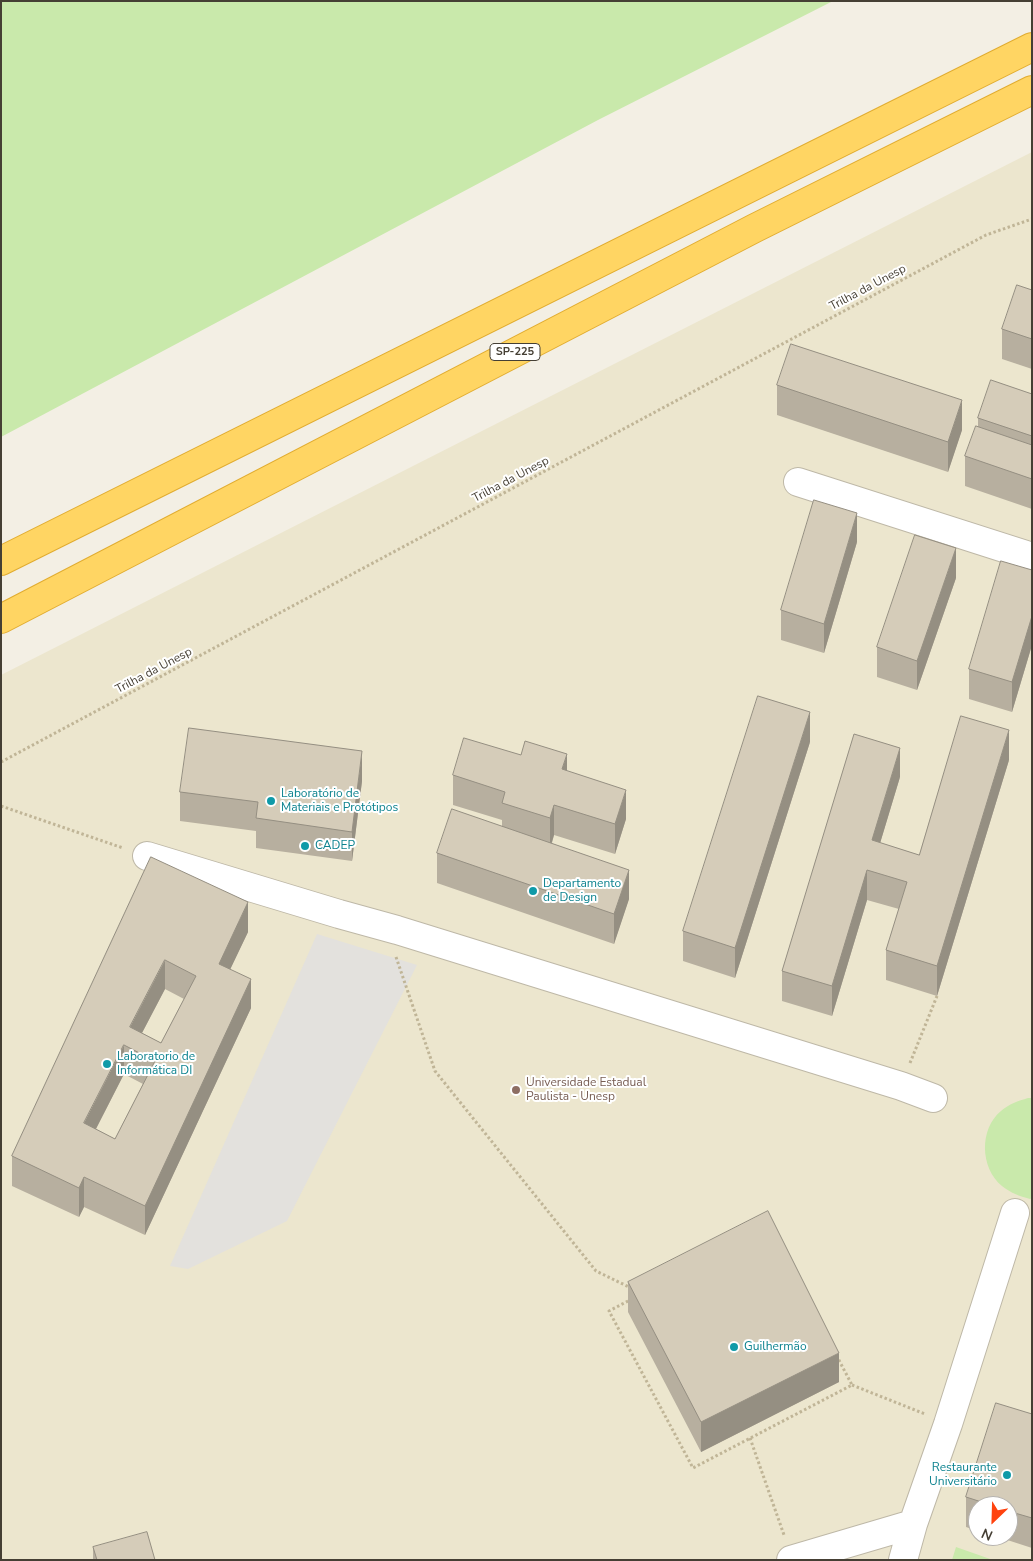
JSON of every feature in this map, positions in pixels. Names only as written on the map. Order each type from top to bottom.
[{"type":"highway","points":[[1,560],[1032,47]]},
{"type":"highway","name":"SP-225","points":[[1,618],[755,228],[1032,90]]},
{"type":"lane","points":[[798,482],[1032,557]]},
{"type":"lane","points":[[147,856],[397,930],[901,1086],[932,1098]]},
{"type":"lane","points":[[903,1560],[913,1524],[948,1424],[1015,1213]]},
{"type":"lane","points":[[792,1560],[913,1524]]},
{"type":"path","name":"Trilha da Unesp","points":[[1,762],[986,235],[1032,219]]},
{"type":"path","points":[[1,806],[147,856]]},
{"type":"path","points":[[394,952],[435,1071],[596,1271],[643,1294]]},
{"type":"path","points":[[901,1086],[938,996]]},
{"type":"path","points":[[852,1385],[693,1468],[609,1311],[769,1227],[852,1385],[948,1424]]},
{"type":"path","points":[[750,1438],[792,1560]]},
{"type":"shaded area","name":"Universidade Estadual Paulista - Unesp","points":[[1032,152],[1032,1560],[1,1560],[1,675]]},
{"type":"shaded area","points":[[317,934],[417,965],[287,1221],[188,1269],[170,1266]]},
{"type":"green space","points":[[1,1],[833,1],[598,120],[1,437]]},
{"type":"green space","points":[[1032,1098],[1032,1198],[1030,1199],[1009,1191],[1002,1186],[989,1169],[985,1148],[989,1128],[994,1119],[1007,1106]]},
{"type":"green space","points":[[956,1547],[993,1560],[952,1560]]},
{"type":"building","points":[[1017,285],[1032,290],[1032,339],[1002,329]]},
{"type":"building","points":[[791,344],[962,400],[948,442],[777,385]]},
{"type":"building","points":[[991,380],[1032,394],[1032,436],[978,418]]},
{"type":"building","points":[[976,426],[1032,445],[1032,479],[965,456]]},
{"type":"building","points":[[814,500],[857,513],[824,624],[781,610]]},
{"type":"building","points":[[915,535],[956,548],[917,661],[877,647]]},
{"type":"building","points":[[1001,561],[1032,570],[1032,616],[1012,682],[969,669]]},
{"type":"building","points":[[758,696],[810,712],[735,948],[683,931]]},
{"type":"building","points":[[961,716],[1009,730],[937,966],[886,950],[907,882],[867,870],[832,986],[782,971],[854,734],[900,748],[872,840],[919,855]]},
{"type":"building","points":[[189,728],[362,751],[352,832],[256,818],[258,802],[180,792]]},
{"type":"building","points":[[464,738],[521,755],[525,741],[567,754],[562,769],[626,790],[615,824],[554,805],[550,818],[502,803],[505,792],[453,775]]},
{"type":"building","points":[[452,809],[629,870],[614,914],[437,853]]},
{"type":"building","name":"Laboratorio de Informática DI","points":[[151,857],[248,902],[219,964],[251,979],[145,1206],[84,1177],[79,1188],[12,1156]],"holes":[[[165,960],[196,976],[161,1043],[130,1027]],[[124,1045],[155,1061],[115,1139],[84,1123]]]},
{"type":"building","name":"Guilhermão","points":[[768,1211],[839,1353],[701,1422],[628,1282]]},
{"type":"building","name":"Restaurante Universitário","points":[[996,1403],[1032,1414],[1032,1518],[1018,1514],[1018,1496],[966,1497]]},
{"type":"building","points":[[147,1532],[155,1560],[97,1560],[93,1547]]},
{"type":"place","name":"Laboratório de Materiais e Protótipos","points":[[271,801]]},
{"type":"place","name":"CADEP","points":[[305,846]]},
{"type":"place","name":"Departamento de Design","points":[[533,891]]},
{"type":"place","name":"Laboratorio de Informática DI","points":[[107,1064]]},
{"type":"place","name":"Universidade Estadual Paulista - Unesp","points":[[516,1090]]},
{"type":"place","name":"Guilhermão","points":[[734,1347]]},
{"type":"place","name":"Restaurante Universitário","points":[[1007,1475]]}]
